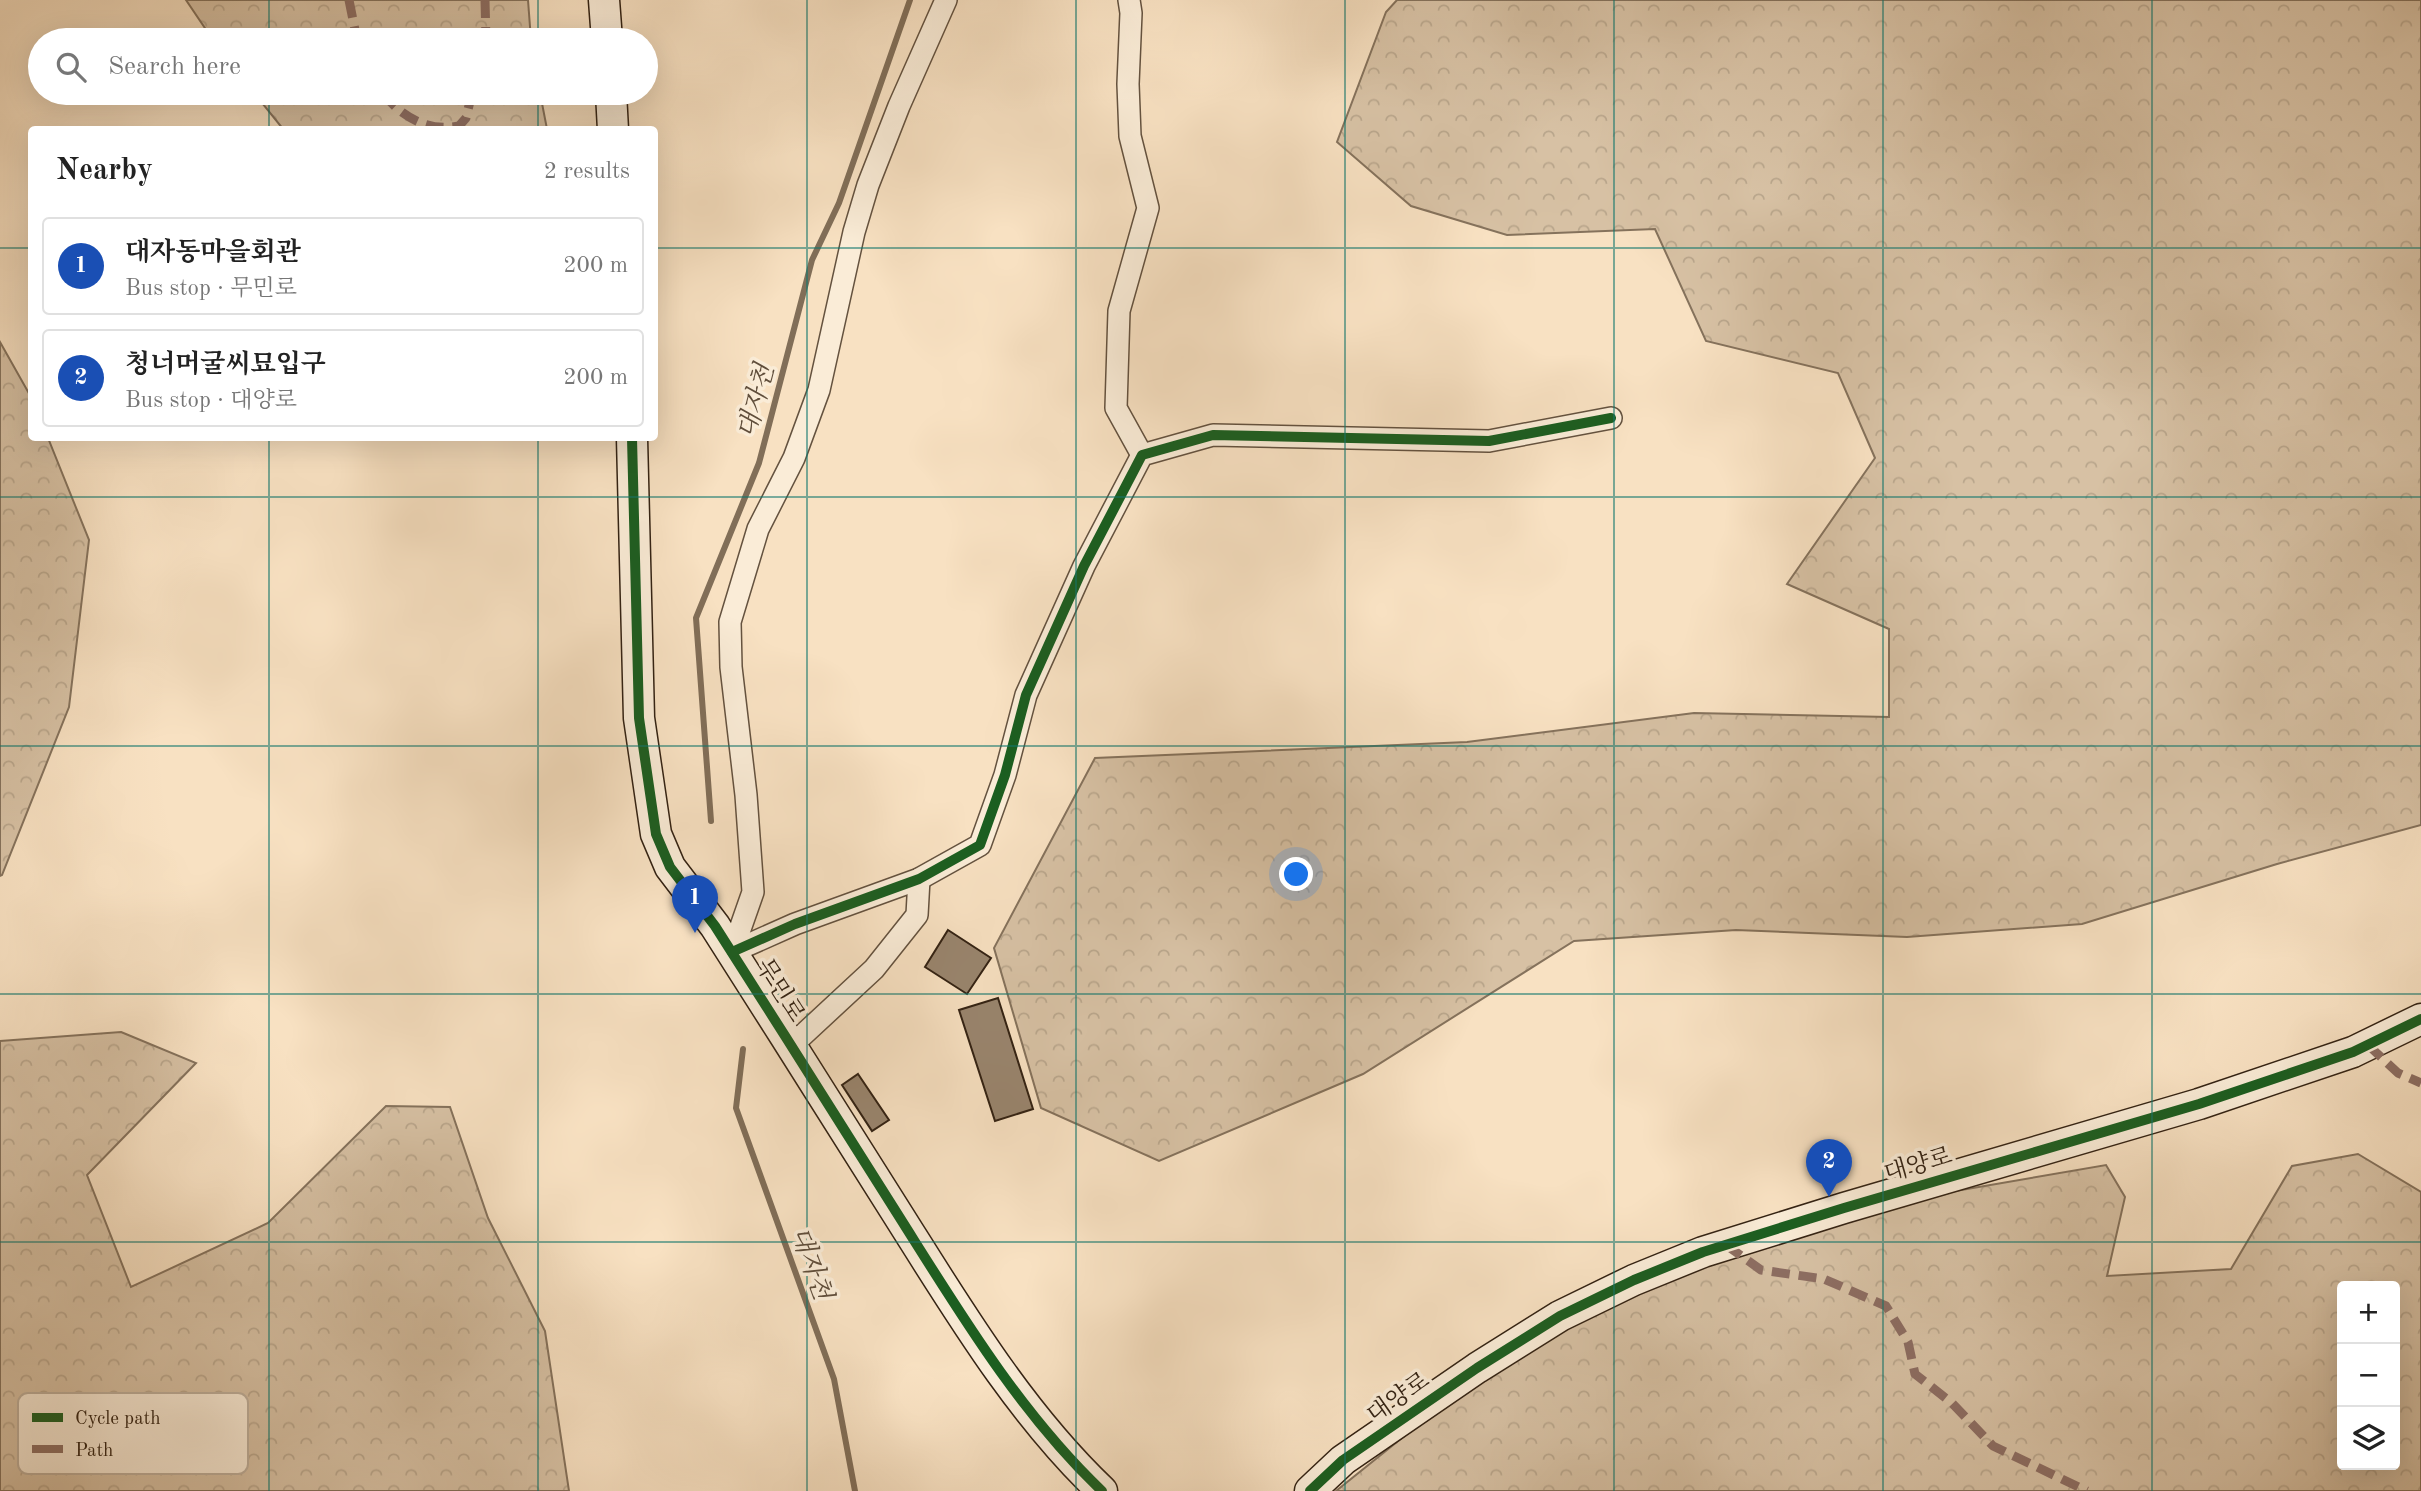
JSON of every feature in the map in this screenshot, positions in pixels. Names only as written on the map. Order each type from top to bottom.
[{"type":"street","points":[[604,0],[606,28]]},
{"type":"street","points":[[732,952],[753,892],[746,796],[731,667],[730,622],[758,528],[794,458],[819,390],[854,232],[868,185],[899,106],[946,0]]},
{"type":"street","points":[[1129,0],[1130,136],[1148,208],[1119,311],[1116,408],[1142,455]]},
{"type":"street","points":[[612,105],[613,126]]},
{"type":"street","points":[[732,952],[795,924],[919,879],[980,845],[1005,775],[1026,695],[1084,566],[1142,455],[1213,435],[1489,441],[1611,418]]},
{"type":"street","name":"무민로","points":[[632,441],[639,718],[656,834],[670,867],[732,952],[964,1318],[1042,1427],[1102,1491]]},
{"type":"street","points":[[792,1046],[874,969],[917,915],[919,879]]},
{"type":"street","name":"대양로","points":[[1310,1491],[1343,1460],[1477,1368],[1560,1316],[1634,1280],[1703,1252],[1844,1208],[2199,1104],[2353,1052],[2421,1019]]},
{"type":"green space","points":[[186,0],[528,0],[530,28],[205,28]]},
{"type":"green space","points":[[1397,0],[2421,0],[2421,825],[2277,864],[2082,924],[1907,937],[1736,930],[1574,941],[1363,1074],[1159,1161],[1041,1108],[994,948],[1095,758],[1467,742],[1694,713],[1889,717],[1889,629],[1787,584],[1875,458],[1838,373],[1706,341],[1655,229],[1507,235],[1411,206],[1337,142],[1386,12]]},
{"type":"green space","points":[[264,105],[542,105],[546,126],[281,126]]},
{"type":"green space","points":[[0,342],[28,392],[28,441],[49,441],[89,540],[69,707],[0,876]]},
{"type":"green space","points":[[121,1032],[196,1063],[87,1175],[131,1287],[268,1223],[386,1106],[450,1107],[488,1218],[545,1331],[569,1491],[0,1491],[0,1041]]},
{"type":"green space","points":[[2358,1154],[2421,1192],[2421,1491],[1336,1491],[1557,1307],[1938,1194],[2106,1165],[2125,1197],[2107,1276],[2231,1269],[2292,1166]]},
{"type":"building","points":[[948,930],[991,958],[967,994],[925,967]]},
{"type":"building","points":[[998,998],[1033,1109],[995,1121],[959,1010]]},
{"type":"building","points":[[858,1074],[889,1120],[872,1131],[842,1085]]},
{"type":"waterway","name":"대자천","points":[[711,821],[696,618],[759,463],[812,260],[839,203],[910,0]]},
{"type":"waterway","name":"대자천","points":[[743,1049],[736,1108],[834,1379],[855,1491]]},
{"type":"marked path","points":[[349,0],[355,28]]},
{"type":"marked path","points":[[485,0],[486,28]]},
{"type":"marked path","points":[[393,105],[416,121],[432,126]]},
{"type":"marked path","points":[[459,126],[466,118],[469,105]]},
{"type":"marked path","points":[[2368,1045],[2398,1073],[2421,1083]]},
{"type":"marked path","points":[[1726,1245],[1761,1270],[1824,1279],[1886,1306],[1908,1342],[1915,1374],[1952,1403],[1993,1446],[2087,1491]]},
{"type":"cycle path","points":[[732,952],[795,924],[919,879],[980,845],[1005,775],[1026,695],[1084,566],[1142,455],[1213,435],[1489,441],[1611,418]]},
{"type":"cycle path","points":[[632,441],[639,718],[656,834],[670,867],[715,926],[945,1290],[993,1361],[1044,1429],[1102,1491]]},
{"type":"cycle path","points":[[1310,1491],[1343,1460],[1477,1368],[1560,1316],[1634,1280],[1703,1252],[1844,1208],[2199,1104],[2353,1052],[2421,1019]]},
{"type":"place","name":"대자동마을회관","points":[[695,933]]},
{"type":"place","name":"청너머굴씨묘입구","points":[[1829,1197]]}]
